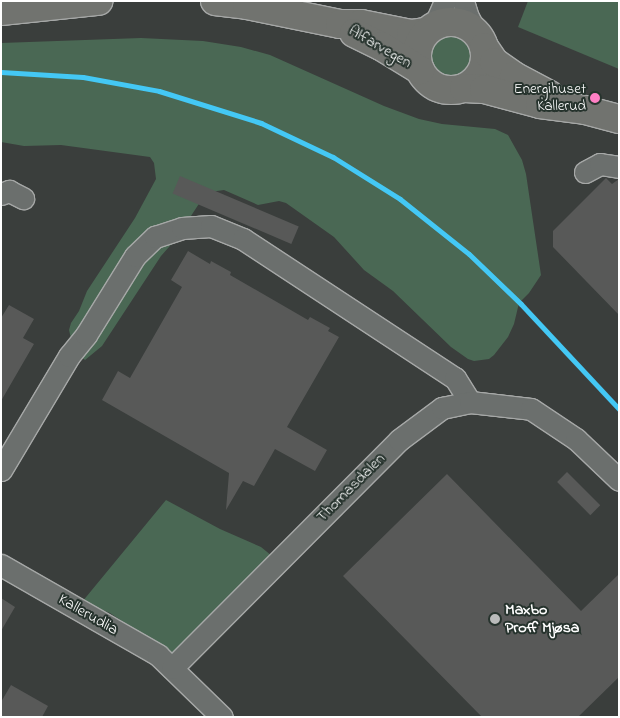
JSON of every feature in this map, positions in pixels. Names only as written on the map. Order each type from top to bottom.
[{"type":"main road","points":[[1,11],[98,1]]},
{"type":"main road","name":"Alfarvegen","points":[[216,1],[247,5],[340,24],[361,24],[411,34],[430,29]]},
{"type":"main road","points":[[585,110],[548,94],[514,76],[494,62],[480,40],[467,25],[456,22],[444,22],[430,29],[418,50],[420,70],[427,81],[438,88],[451,90],[464,88],[484,89],[540,104],[585,110],[619,119]]},
{"type":"main road","name":"Alfarvegen","points":[[340,24],[358,37],[402,58],[420,70]]},
{"type":"main road","points":[[464,88],[474,81],[482,71],[485,59],[480,40]]},
{"type":"street","points":[[430,29],[445,1]]},
{"type":"street","points":[[463,1],[468,17],[480,40]]},
{"type":"street","points":[[585,172],[600,164],[619,167]]},
{"type":"street","points":[[1,194],[9,191],[23,198]]},
{"type":"street","points":[[1,470],[68,356],[86,335],[135,256],[155,237],[182,228],[211,226],[243,239],[456,378],[470,402]]},
{"type":"street","name":"Thomasdalen","points":[[172,668],[399,440],[442,408],[470,402],[531,409],[576,439],[619,480]]},
{"type":"street","name":"Kallerudlia","points":[[1,565],[158,655],[172,668]]},
{"type":"street","points":[[172,668],[222,717]]},
{"type":"green space","points":[[528,1],[619,1],[619,69],[518,27]]},
{"type":"green space","points":[[445,31],[455,31],[464,35],[470,41],[473,46],[473,64],[464,75],[455,79],[445,79],[436,75],[430,69],[426,60],[426,50],[430,41],[436,35]]},
{"type":"green space","points":[[141,38],[203,41],[241,47],[270,55],[384,106],[419,119],[442,124],[495,129],[508,135],[522,160],[526,174],[541,275],[529,293],[519,303],[514,324],[508,337],[494,355],[489,359],[474,361],[451,347],[393,291],[364,270],[334,237],[286,203],[279,201],[258,205],[224,190],[210,192],[204,196],[176,239],[161,256],[102,346],[85,360],[74,351],[69,330],[71,323],[79,311],[87,291],[135,218],[156,179],[154,163],[150,157],[61,145],[24,146],[1,142],[1,43]]},
{"type":"green space","points":[[166,500],[220,529],[261,547],[272,556],[183,656],[155,650],[128,625],[110,613],[82,602]]},
{"type":"building","points":[[180,176],[299,226],[291,244],[173,193]]},
{"type":"building","points":[[606,178],[612,184],[619,179],[619,315],[553,247],[553,231]]},
{"type":"building","points":[[188,251],[210,264],[211,261],[231,272],[230,275],[308,320],[310,317],[330,328],[328,331],[339,337],[287,427],[327,450],[315,471],[275,449],[254,486],[243,481],[226,510],[229,473],[102,400],[118,371],[130,378],[182,287],[171,280]]},
{"type":"building","points":[[9,305],[34,319],[23,338],[34,344],[1,401],[1,318]]},
{"type":"building","points":[[567,472],[600,505],[590,515],[557,482]]},
{"type":"building","points":[[447,474],[581,611],[619,574],[619,677],[578,717],[482,717],[343,576]]},
{"type":"building","points":[[1,598],[15,607],[1,631]]},
{"type":"building","points":[[11,685],[48,706],[42,717],[1,717],[1,702]]},
{"type":"transit line","points":[[1,72],[83,77],[159,91],[261,123],[333,157],[400,199],[469,254],[521,304],[619,409]]},
{"type":"place","name":"Energihuset Kallerud","points":[[595,98]]},
{"type":"place","name":"Maxbo Proff Mjøsa","points":[[495,619]]}]
